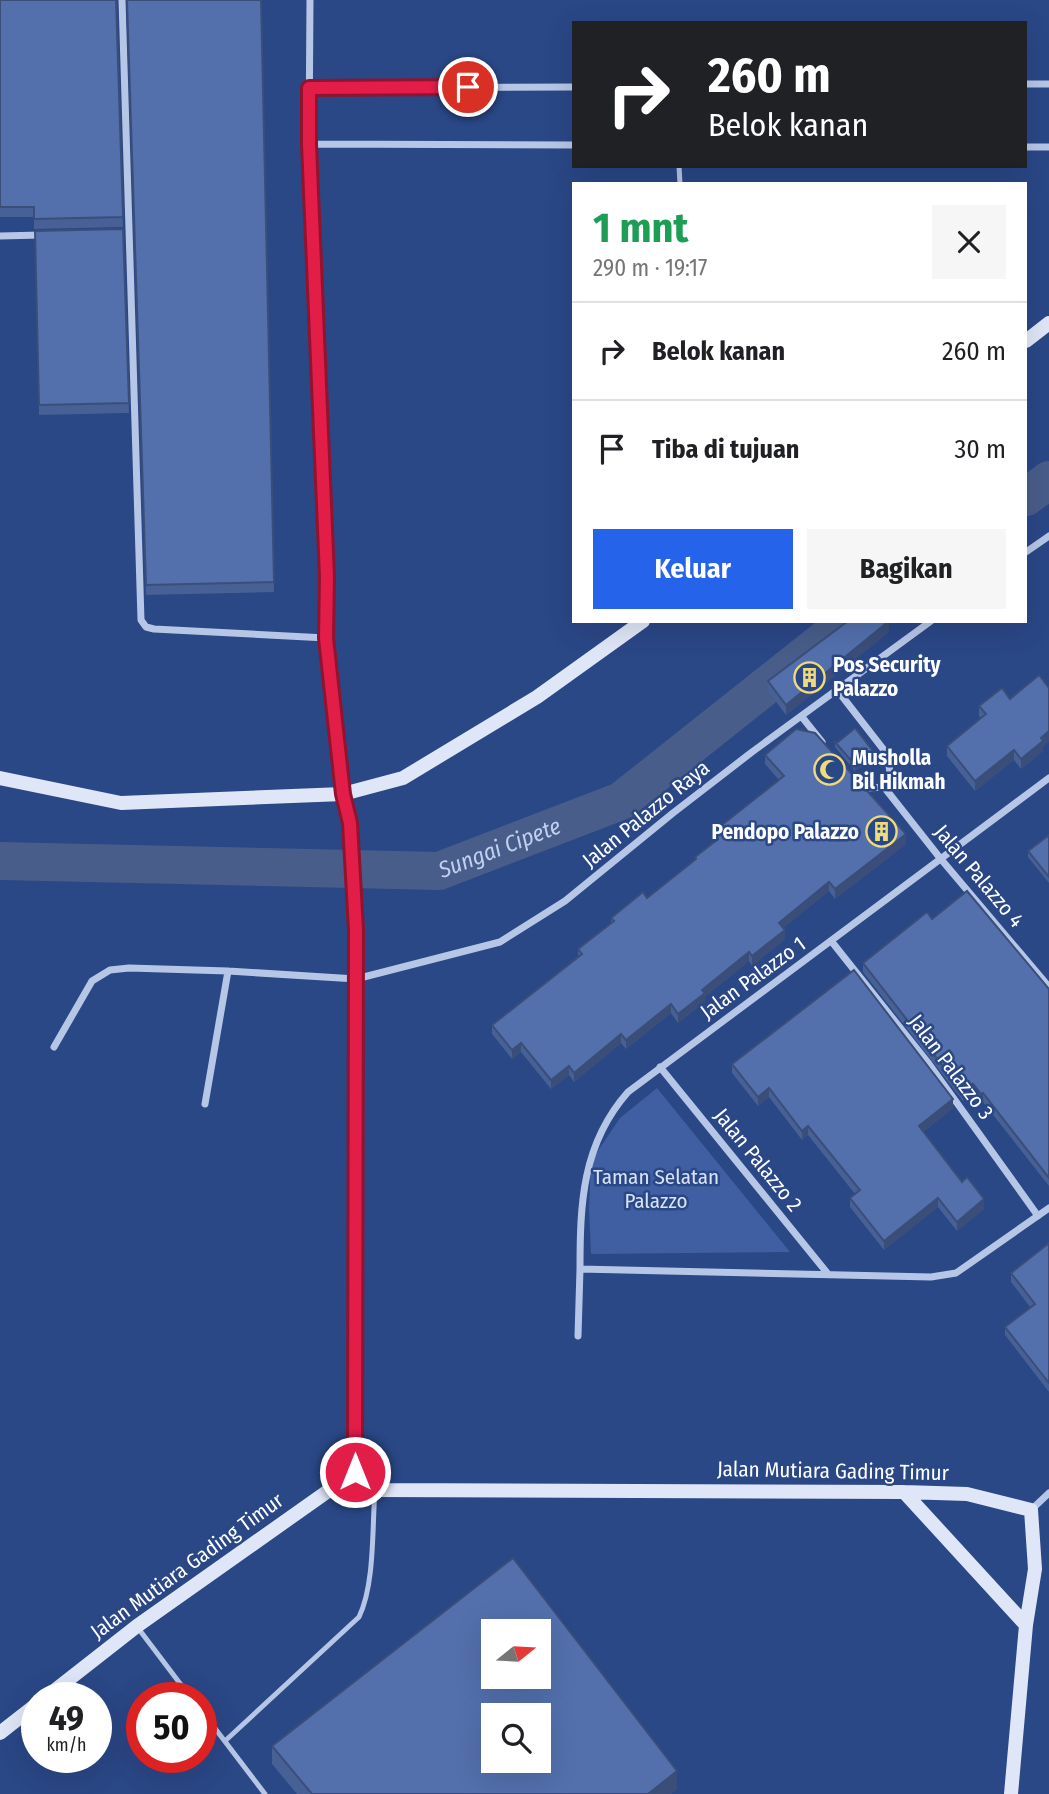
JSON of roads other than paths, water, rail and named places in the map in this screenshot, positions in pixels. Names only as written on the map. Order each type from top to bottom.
[{"type":"main road","points":[[1027,340],[1049,323]]},
{"type":"main road","points":[[0,778],[121,803],[343,794],[402,778],[537,697],[640,623]]},
{"type":"main road","points":[[343,794],[350,823],[356,930],[355,1472],[362,1482],[375,1490]]},
{"type":"main road","name":"Jalan Mutiara Gading Timur","points":[[65,1682],[137,1626],[355,1472]]},
{"type":"main road","name":"Jalan Mutiara Gading Timur","points":[[375,1490],[904,1492],[967,1494],[1031,1510]]},
{"type":"main road","points":[[904,1492],[1026,1625]]},
{"type":"main road","points":[[1011,1794],[1026,1625],[1035,1569],[1031,1510]]},
{"type":"main road","points":[[0,1733],[21,1717]]},
{"type":"street","points":[[122,0],[141,620],[146,627],[154,629],[326,638]]},
{"type":"street","points":[[310,0],[309,144],[327,577],[326,638],[343,794]]},
{"type":"street","points":[[1027,84],[1049,84]]},
{"type":"street","points":[[309,88],[572,87]]},
{"type":"street","points":[[309,144],[572,145]]},
{"type":"street","points":[[1027,147],[1049,147]]},
{"type":"street","points":[[116,233],[129,233]]},
{"type":"street","points":[[0,236],[52,235]]},
{"type":"street","points":[[1027,551],[1049,536]]},
{"type":"street","name":"Jalan Palazzo Raya","points":[[54,1047],[92,981],[110,970],[128,968],[228,971],[356,978],[500,942],[565,901],[752,752],[928,623]]},
{"type":"street","points":[[838,691],[887,754],[890,772],[884,788],[868,788],[853,779],[845,769]]},
{"type":"street","points":[[802,717],[828,748]]},
{"type":"street","name":"Jalan Palazzo 1","points":[[578,1336],[580,1218],[588,1170],[611,1112],[628,1093],[660,1067],[832,942],[1049,778]]},
{"type":"street","name":"Jalan Palazzo 4","points":[[884,788],[1049,987]]},
{"type":"street","name":"Jalan Palazzo 3","points":[[832,942],[929,1064],[1038,1216]]},
{"type":"street","points":[[205,1104],[228,971]]},
{"type":"street","name":"Jalan Palazzo 2","points":[[660,1067],[828,1275]]},
{"type":"street","points":[[580,1269],[932,1277],[956,1273],[1049,1208]]},
{"type":"street","points":[[1031,1510],[1049,1493]]},
{"type":"lane","points":[[225,1741],[359,1617],[366,1603],[375,1490]]},
{"type":"lane","points":[[137,1626],[179,1682]]},
{"type":"lane","points":[[217,1731],[265,1794]]},
{"type":"waterway","name":"Sungai Cipete","points":[[1027,496],[1049,480]]},
{"type":"waterway","name":"Sungai Cipete","points":[[0,861],[439,871],[621,801],[845,623]]},
{"type":"place","name":"Pos Security Palazzo","points":[[810,677]]},
{"type":"place","name":"Musholla Bil Hikmah","points":[[829,770]]},
{"type":"place","name":"Pendopo Palazzo","points":[[882,832]]},
{"type":"park label","name":"Taman Selatan Palazzo","points":[[656,1189]]}]
